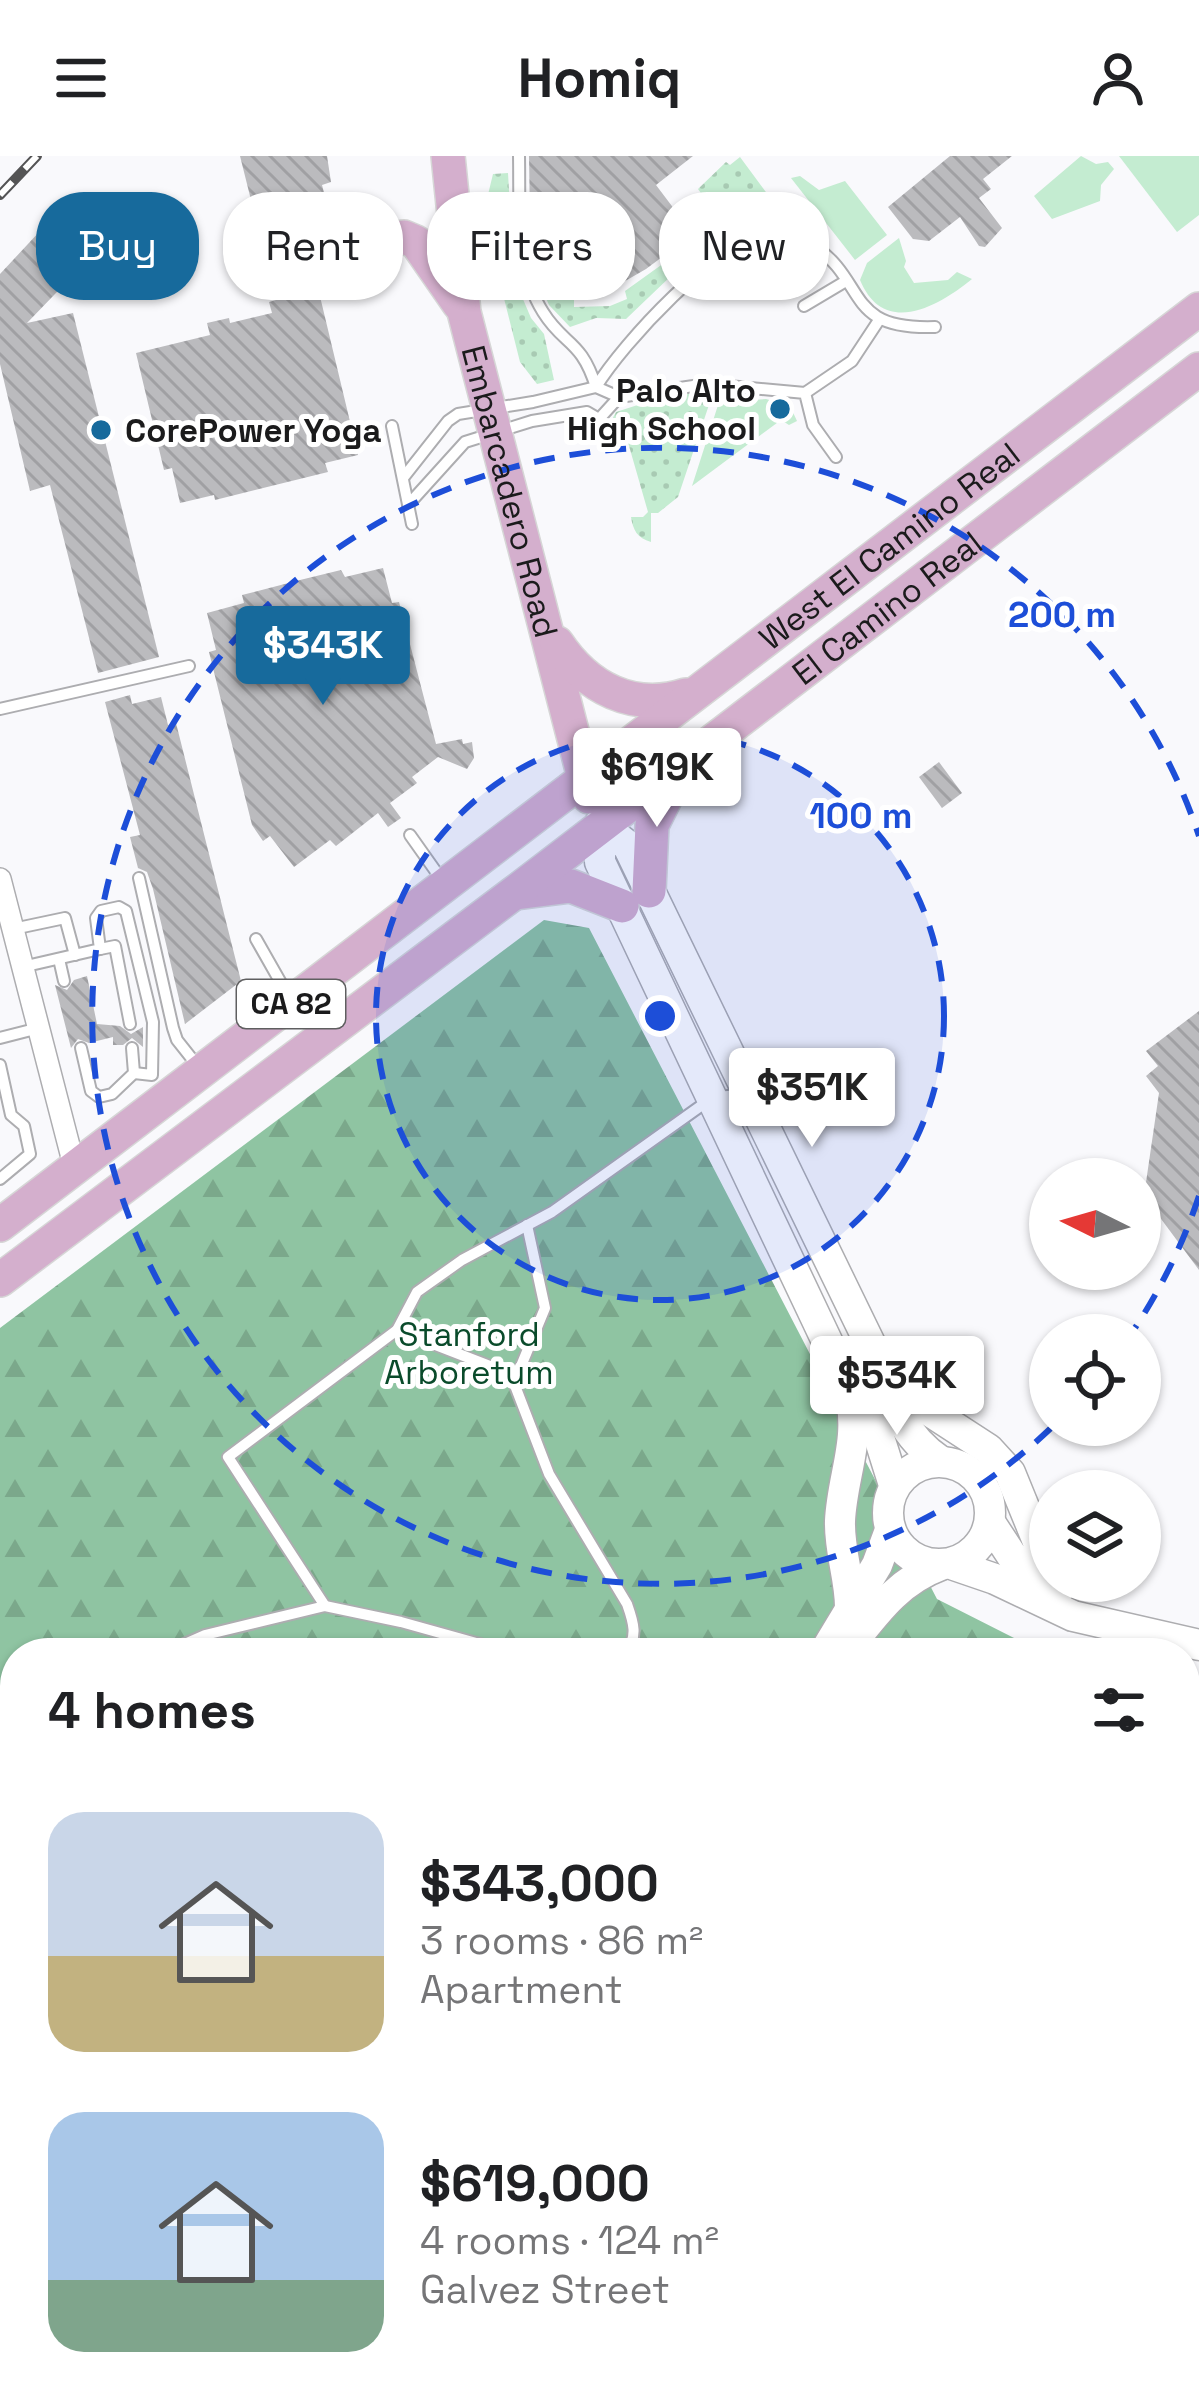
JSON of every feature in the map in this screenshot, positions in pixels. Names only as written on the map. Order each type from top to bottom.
[{"type":"main road","name":"Embarcadero Road","points":[[448,156],[464,312],[549,632],[582,782],[600,824]]},
{"type":"main road","points":[[403,237],[416,242],[464,312]]},
{"type":"main road","name":"West El Camino Real","points":[[582,782],[1199,309]]},
{"type":"main road","name":"El Camino Real","points":[[0,1280],[1199,369]]},
{"type":"main road","points":[[549,632],[585,677],[624,698],[651,704],[699,690]]},
{"type":"main road","points":[[683,764],[652,825],[636,898],[748,1094],[879,1362],[895,1413],[911,1437],[983,1488],[991,1524],[1012,1556],[1029,1565]]},
{"type":"main road","name":"CA 82","points":[[4,1213],[75,1169],[582,782]]},
{"type":"main road","points":[[600,824],[626,842],[636,898],[712,1098],[844,1377],[873,1418],[894,1485],[888,1509],[890,1530],[877,1565],[832,1638]]},
{"type":"main road","points":[[514,893],[571,886],[636,898]]},
{"type":"main road","points":[[879,1362],[928,1410],[988,1449],[1010,1473],[1029,1518]]},
{"type":"main road","points":[[844,1377],[855,1426],[840,1519],[850,1607]]},
{"type":"main road","points":[[894,1485],[912,1468],[940,1461]]},
{"type":"main road","points":[[856,1638],[894,1592],[917,1575],[973,1554],[991,1524]]},
{"type":"main road","points":[[890,1530],[910,1553],[995,1579],[1073,1616],[1166,1638]]},
{"type":"main road","points":[[1086,1602],[1124,1629]]},
{"type":"street","points":[[0,883],[75,1169]]},
{"type":"lane","points":[[519,156],[525,264],[543,312],[586,356],[596,386]]},
{"type":"lane","points":[[596,386],[616,354],[669,298],[745,241],[767,234],[790,234],[820,251],[863,307],[879,320],[935,327]]},
{"type":"lane","points":[[804,306],[846,281]]},
{"type":"lane","points":[[408,505],[492,419],[596,386],[619,398],[707,384],[805,393],[851,361],[879,320]]},
{"type":"lane","points":[[805,393],[813,425],[836,457]]},
{"type":"lane","points":[[403,478],[458,414],[492,419],[587,412],[599,419],[619,398]]},
{"type":"lane","points":[[392,426],[412,524]]},
{"type":"lane","points":[[0,709],[188,666]]},
{"type":"lane","points":[[410,835],[446,885]]},
{"type":"lane","points":[[139,878],[173,1028],[202,1072]]},
{"type":"lane","points":[[100,950],[96,918],[101,911],[119,907],[129,916],[153,1022],[152,1075],[134,1073]]},
{"type":"lane","points":[[13,929],[64,918],[75,955]]},
{"type":"lane","points":[[256,939],[294,1001],[323,1034]]},
{"type":"lane","points":[[22,967],[115,946],[130,1024]]},
{"type":"lane","points":[[59,959],[64,981]]},
{"type":"lane","points":[[0,1038],[39,1028]]},
{"type":"lane","points":[[81,1048],[91,1091],[99,1097],[112,1094],[134,1073]]},
{"type":"lane","points":[[132,1048],[134,1073]]},
{"type":"lane","points":[[0,1065],[10,1114],[24,1126],[30,1154],[0,1179]]},
{"type":"lane","points":[[325,1606],[228,1457],[397,1330],[417,1292],[462,1260],[552,1212],[712,1098],[748,1094]]},
{"type":"lane","points":[[514,1383],[545,1308],[527,1225]]},
{"type":"lane","points":[[397,1330],[500,1370],[514,1383],[549,1474],[627,1604],[635,1627],[633,1638]]},
{"type":"lane","points":[[198,1638],[325,1606],[459,1638]]},
{"type":"green space","points":[[1081,156],[1096,164],[1108,162],[1114,169],[1101,185],[1100,201],[1052,219],[1034,196]]},
{"type":"green space","points":[[1119,156],[1199,156],[1199,215],[1177,232]]},
{"type":"green space","points":[[740,157],[766,192],[700,192],[726,162],[730,165]]},
{"type":"green space","points":[[508,173],[509,192],[489,192],[493,174]]},
{"type":"green space","points":[[800,176],[819,190],[845,181],[887,235],[855,260],[829,227],[829,192],[802,192],[791,178]]},
{"type":"green space","points":[[899,238],[904,267],[914,283],[948,280],[957,272],[972,279],[944,299],[913,311],[883,308],[870,298],[860,280],[867,263]]},
{"type":"green space","points":[[659,267],[659,287],[626,319],[596,318],[570,327],[547,300],[574,300],[574,307],[610,306],[635,300],[635,284]]},
{"type":"green space","points":[[504,300],[523,300],[544,334],[554,380],[537,384],[520,362]]},
{"type":"green space","points":[[714,390],[678,497],[651,513],[651,542],[646,540],[636,533],[631,517],[648,512],[625,432],[608,427],[616,412],[678,392]]},
{"type":"green space","points":[[766,399],[790,406],[797,421],[789,425],[781,420],[692,486],[719,402]]},
{"type":"green space","name":"Stanford Arboretum","points":[[544,920],[589,928],[937,1599],[1014,1638],[0,1638],[0,1328]]},
{"type":"building","points":[[240,156],[327,156],[331,182],[322,185],[324,192],[249,192]]},
{"type":"building","points":[[529,156],[693,156],[656,185],[661,192],[659,259],[635,275],[635,192],[530,192]]},
{"type":"building","points":[[950,156],[1012,156],[983,179],[991,189],[979,198],[1002,228],[985,247],[979,246],[960,217],[929,241],[913,239],[888,207]]},
{"type":"building","points":[[36,235],[36,300],[49,300],[27,323],[73,313],[159,657],[98,673],[50,485],[30,491],[0,364],[0,274]]},
{"type":"building","points":[[321,300],[358,455],[325,463],[328,472],[215,500],[214,495],[180,503],[172,468],[164,470],[136,353],[210,335],[207,323],[272,313],[269,302]]},
{"type":"building","points":[[383,568],[392,603],[399,602],[436,744],[472,742],[474,758],[467,769],[438,757],[412,777],[417,783],[390,803],[401,818],[388,827],[378,813],[336,846],[330,840],[294,867],[270,836],[263,841],[252,825],[209,652],[216,650],[207,613],[244,603],[242,595],[300,580],[341,570],[345,577]]},
{"type":"building","points":[[130,695],[132,704],[161,697],[168,725],[176,723],[241,981],[185,1024],[153,889],[147,872],[138,868],[130,837],[140,835],[105,702]]},
{"type":"building","points":[[939,762],[962,793],[942,808],[919,777]]},
{"type":"building","points":[[87,976],[97,1024],[120,1026],[131,1034],[143,1027],[143,1047],[132,1038],[113,1045],[113,1037],[89,1043],[78,1039],[71,1048],[55,985],[67,990],[74,980]]},
{"type":"building","points":[[1199,1011],[1199,1270],[1161,1219],[1161,1158],[1150,1158],[1159,1093],[1146,1076],[1158,1066],[1146,1051]]},
{"type":"railway","points":[[0,195],[37,156]]},
{"type":"place","name":"Palo Alto High School","points":[[780,409]]},
{"type":"place","name":"CorePower Yoga","points":[[101,430]]}]
